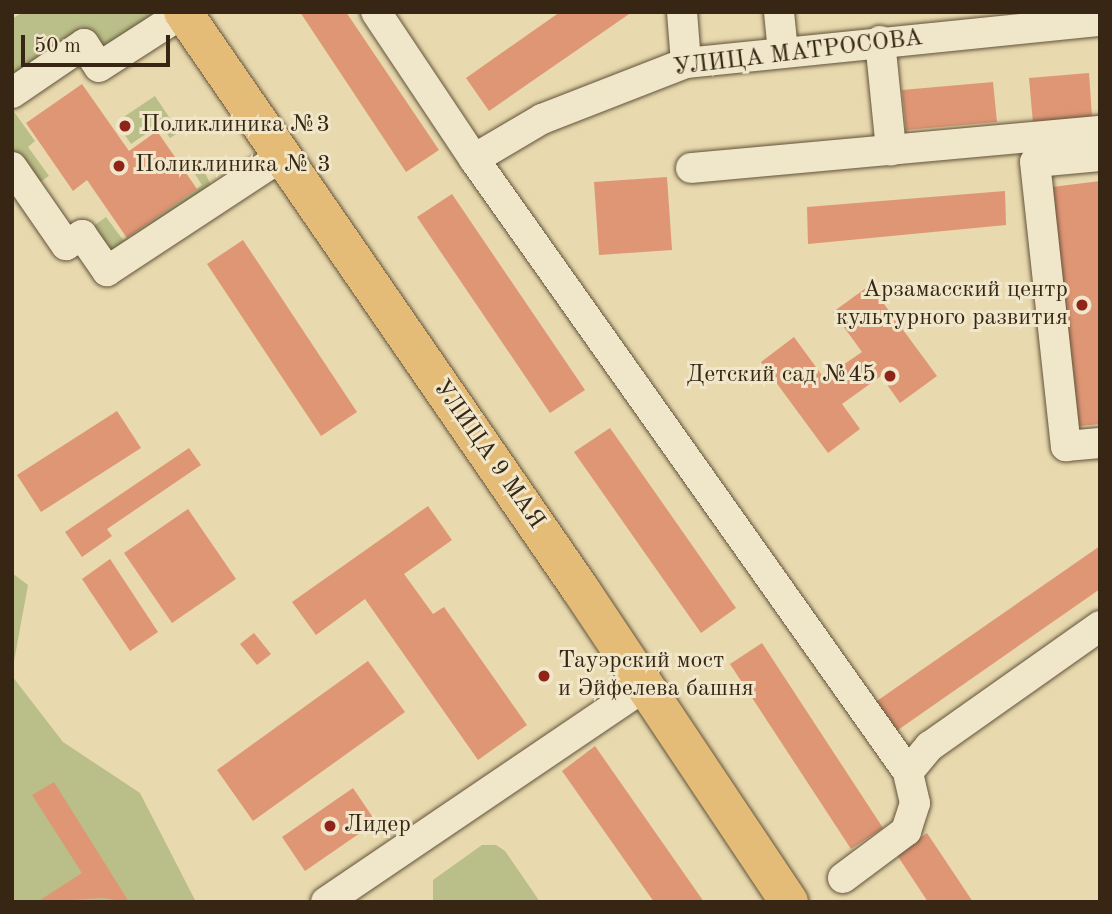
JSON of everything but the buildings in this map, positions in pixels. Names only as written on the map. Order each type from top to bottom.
[{"type":"main road","name":"УЛИЦА 9 МАЯ","points":[[183,13],[645,686],[789,902]]},
{"type":"street","points":[[376,12],[474,159],[908,772],[915,803],[906,831],[843,878]]},
{"type":"street","points":[[682,12],[685,63]]},
{"type":"street","points":[[779,12],[783,52]]},
{"type":"street","points":[[12,93],[84,44],[99,67],[183,13]]},
{"type":"street","name":"УЛИЦА МАТРОСОВА","points":[[474,159],[542,119],[685,63],[880,41],[1005,21],[1100,21]]},
{"type":"street","points":[[880,41],[891,150]]},
{"type":"street","points":[[691,168],[1100,131]]},
{"type":"street","points":[[12,167],[66,245],[82,235],[107,271],[282,156]]},
{"type":"street","points":[[1100,156],[1035,162],[1066,446],[1100,443]]},
{"type":"street","points":[[908,772],[930,746],[1100,626]]},
{"type":"street","points":[[326,902],[645,686]]},
{"type":"green space","points":[[23,12],[158,12],[100,51],[82,27],[12,76],[12,19]]},
{"type":"green space","points":[[155,96],[179,132],[170,138],[160,124],[131,144],[116,122]]},
{"type":"green space","points":[[12,109],[35,141],[28,147],[49,176],[37,184],[12,149]]},
{"type":"green space","points":[[200,163],[212,187],[112,253],[92,227],[106,217],[123,240],[128,238],[202,185],[191,168]]},
{"type":"green space","points":[[12,573],[28,585],[12,672]]},
{"type":"green space","points":[[12,676],[63,742],[140,793],[196,902],[12,902]]},
{"type":"green space","points":[[482,845],[496,845],[505,851],[540,902],[433,902],[433,880]]},
{"type":"place","name":"Поликлиника №3","points":[[125,126]]},
{"type":"place","name":"Поликлиника № 3","points":[[119,166]]},
{"type":"place","name":"Арзамасский центр культурного развития","points":[[1082,305]]},
{"type":"place","name":"Детский сад №45","points":[[890,376]]},
{"type":"place","name":"Тауэрский мост и Эйфелева башня","points":[[544,676]]},
{"type":"place","name":"Лидер","points":[[330,826]]}]
